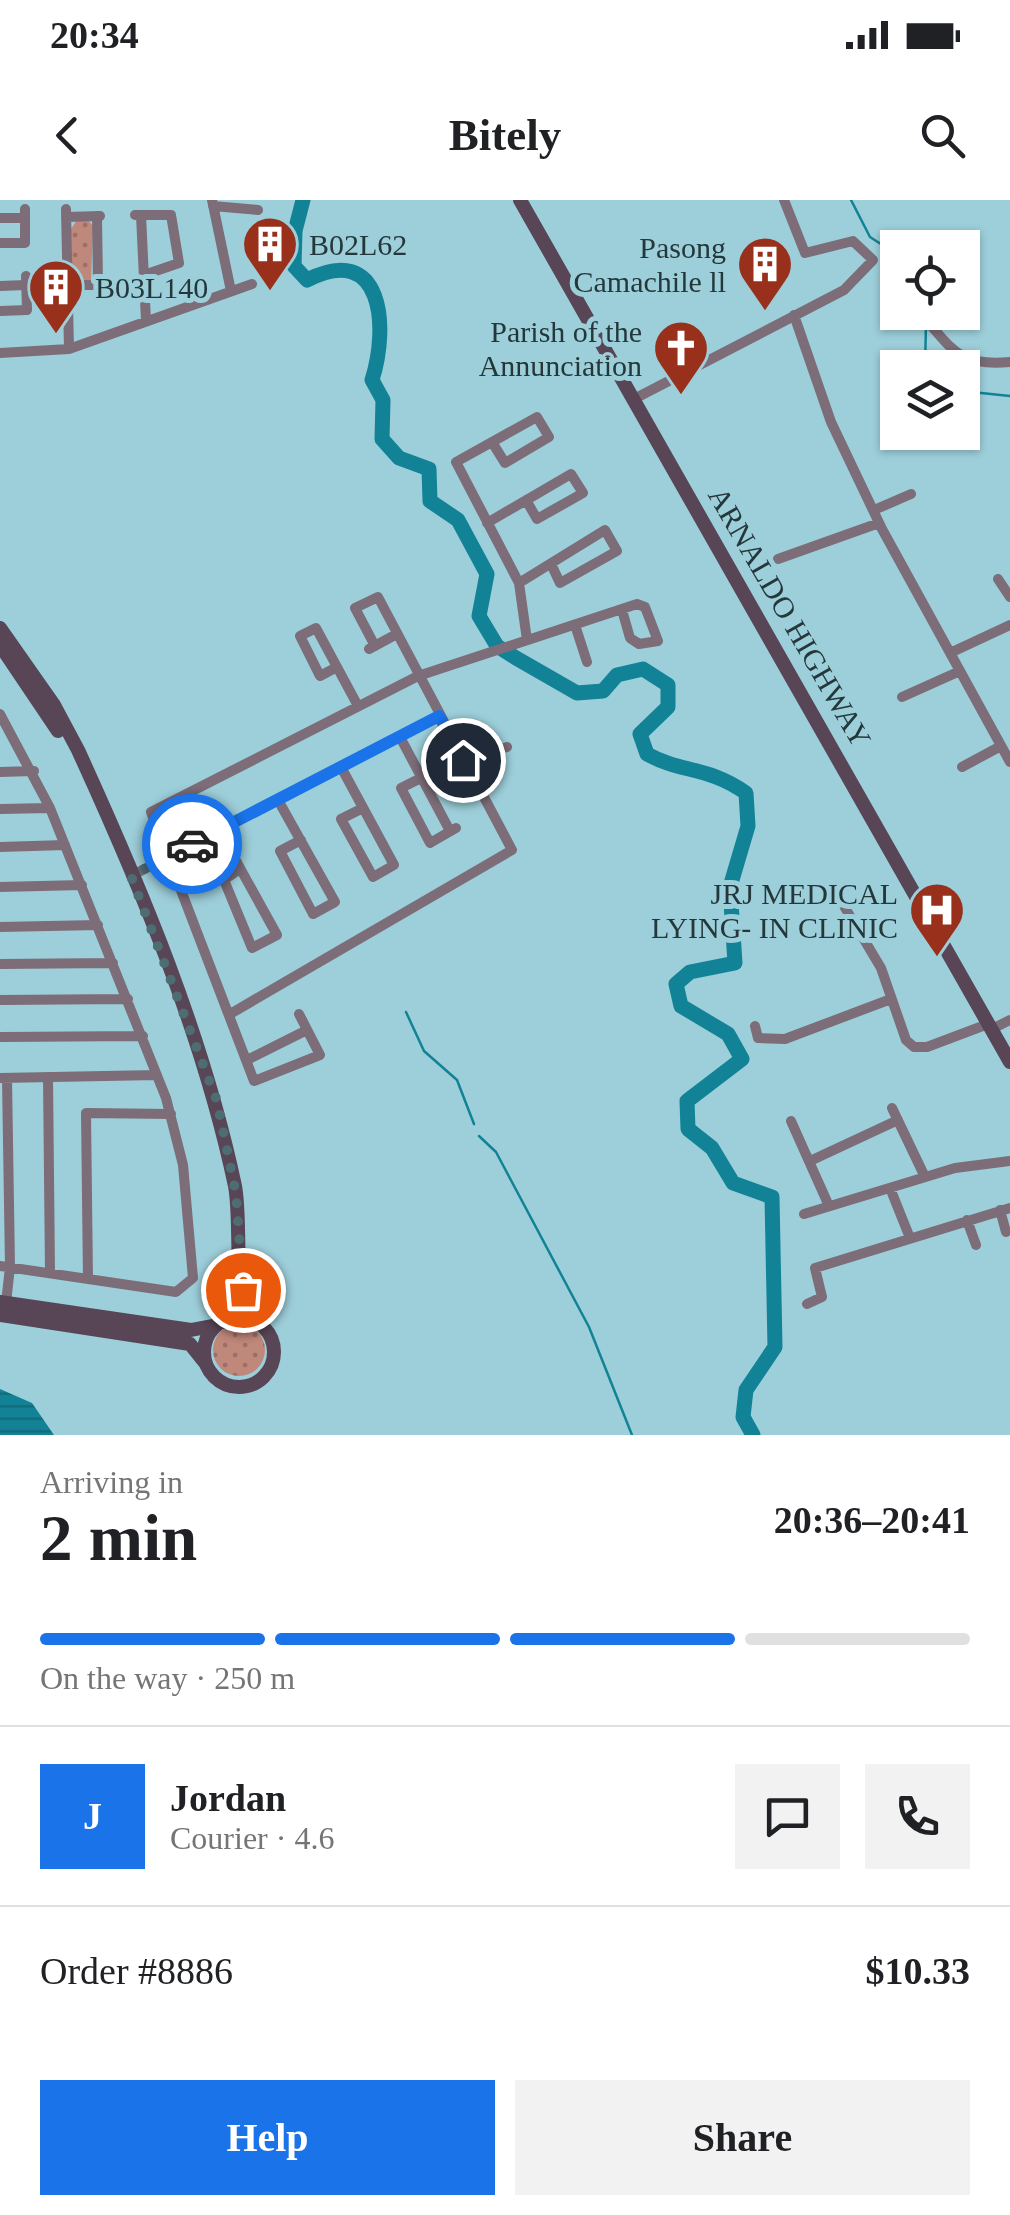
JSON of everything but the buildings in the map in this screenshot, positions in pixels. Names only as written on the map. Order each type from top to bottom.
[{"type":"street","name":"ARNALDO HIGHWAY","points":[[520,200],[1010,1062]]},
{"type":"street","points":[[634,400],[844,290],[872,260],[853,241],[805,253],[784,200]]},
{"type":"street","points":[[231,291],[212,203],[258,210]]},
{"type":"street","points":[[0,218],[25,213],[26,243],[0,243]]},
{"type":"street","points":[[68,285],[102,285],[99,216],[66,213],[69,349]]},
{"type":"street","points":[[144,276],[179,262],[171,215],[138,215],[146,320]]},
{"type":"street","points":[[0,286],[26,280],[26,310],[0,311]]},
{"type":"street","points":[[0,353],[69,349],[252,284]]},
{"type":"street","points":[[794,315],[831,422],[879,523],[1010,762]]},
{"type":"street","points":[[935,330],[954,354],[973,362],[1010,362]]},
{"type":"street","points":[[492,442],[505,464],[549,437],[537,417],[492,442],[456,462],[519,583],[527,640]]},
{"type":"street","points":[[487,522],[572,474],[583,494],[536,519],[526,500]]},
{"type":"street","points":[[874,510],[911,494]]},
{"type":"street","points":[[778,559],[879,523]]},
{"type":"street","points":[[519,583],[605,530],[617,551],[560,583],[551,564]]},
{"type":"street","points":[[998,579],[1010,597]]},
{"type":"street","points":[[230,1014],[512,850],[378,597],[355,608],[372,648],[396,635]]},
{"type":"street","points":[[299,1014],[320,1056],[254,1081],[151,812],[418,676],[622,610]]},
{"type":"street","points":[[575,625],[588,662]]},
{"type":"street","points":[[950,653],[1010,625]]},
{"type":"street","points":[[0,628],[68,729],[131,876],[217,1101],[236,1194],[244,1302],[252,1320],[267,1332],[274,1350],[272,1363],[261,1379],[242,1387],[227,1385],[190,1344],[2,1307]]},
{"type":"street","points":[[337,667],[320,676],[300,636],[316,628],[337,667],[358,706]]},
{"type":"street","points":[[0,645],[41,703],[75,765],[193,1052],[228,1195],[234,1294],[231,1312],[205,1343],[206,1364]]},
{"type":"street","points":[[902,696],[960,670]]},
{"type":"street","points":[[0,714],[34,771],[50,808],[171,1114],[183,1165],[193,1278],[176,1292],[5,1266]]},
{"type":"street","points":[[131,876],[439,716]]},
{"type":"street","points":[[0,734],[13,734]]},
{"type":"street","points":[[400,736],[453,830],[430,843],[401,788],[422,778]]},
{"type":"street","points":[[962,768],[1001,746]]},
{"type":"street","points":[[463,760],[507,748]]},
{"type":"street","points":[[340,767],[363,808],[394,865],[373,877],[341,819],[363,808]]},
{"type":"street","points":[[0,772],[34,771]]},
{"type":"street","points":[[278,800],[301,840],[336,902],[313,914],[280,851],[301,840]]},
{"type":"street","points":[[0,808],[50,808]]},
{"type":"street","points":[[219,830],[276,934],[252,948],[224,884],[226,877],[240,869]]},
{"type":"street","points":[[0,847],[66,846]]},
{"type":"street","points":[[0,887],[82,885]]},
{"type":"street","points":[[844,906],[880,968],[906,1040],[914,1047],[927,1047],[1010,1020]]},
{"type":"street","points":[[0,926],[98,926]]},
{"type":"street","points":[[0,964],[113,963]]},
{"type":"street","points":[[755,1026],[758,1038],[785,1040],[890,999]]},
{"type":"street","points":[[0,1000],[128,1000]]},
{"type":"street","points":[[248,1060],[308,1030]]},
{"type":"street","points":[[0,1037],[142,1036]]},
{"type":"street","points":[[2,1307],[4,1078],[157,1075]]},
{"type":"street","points":[[48,1077],[50,1273]]},
{"type":"street","points":[[88,1279],[86,1113],[171,1114]]},
{"type":"street","points":[[810,1160],[895,1114],[925,1178]]},
{"type":"street","points":[[792,1122],[829,1206]]},
{"type":"street","points":[[804,1214],[925,1178],[1010,1160]]},
{"type":"street","points":[[890,1188],[910,1238]]},
{"type":"street","points":[[806,1304],[822,1296],[815,1268],[1005,1209],[1006,1232]]},
{"type":"street","points":[[967,1220],[976,1246]]},
{"type":"street","points":[[2,1307],[191,1330],[252,1320]]},
{"type":"shaded area","points":[[77,220],[88,220],[93,226],[91,280],[75,281],[72,274],[71,229]]},
{"type":"shaded area","points":[[239,1324],[257,1332],[265,1350],[257,1368],[239,1376],[221,1368],[213,1350],[221,1332]]},
{"type":"water","points":[[0,1389],[32,1403],[54,1435],[0,1435]]},
{"type":"waterway","points":[[303,200],[295,231],[294,266],[307,280],[332,271],[352,272],[365,281],[374,295],[380,337],[372,380],[383,400],[382,439],[399,458],[429,469],[430,501],[458,520],[487,574],[479,616],[497,646],[577,693],[603,691],[617,675],[643,669],[668,685],[668,707],[640,734],[647,754],[719,778],[746,793],[748,826],[730,887],[735,963],[690,972],[676,984],[681,1006],[728,1034],[742,1059],[687,1101],[688,1129],[712,1148],[733,1183],[772,1197],[775,1347],[746,1390],[743,1417],[753,1435]]},
{"type":"waterway","points":[[851,200],[870,237],[880,243]]},
{"type":"waterway","points":[[925,350],[926,330]]},
{"type":"waterway","points":[[980,393],[1010,396]]},
{"type":"waterway","points":[[406,1012],[424,1051],[457,1080],[474,1124]]},
{"type":"waterway","points":[[479,1136],[496,1152],[589,1327],[632,1435]]},
{"type":"way so far","points":[[192,844],[131,876],[217,1101],[236,1194],[243,1290]]},
{"type":"place","name":"B02L62","points":[[270,293]]},
{"type":"place","name":"Pasong Camachile ll","points":[[765,313]]},
{"type":"place","name":"B03L140","points":[[56,336]]},
{"type":"place","name":"Parish of the Annunciation","points":[[681,397]]},
{"type":"place","name":"JRJ MEDICAL LYING- IN CLINIC","points":[[937,959]]},
{"type":"route","points":[[192,844],[439,716],[463,760]]}]
